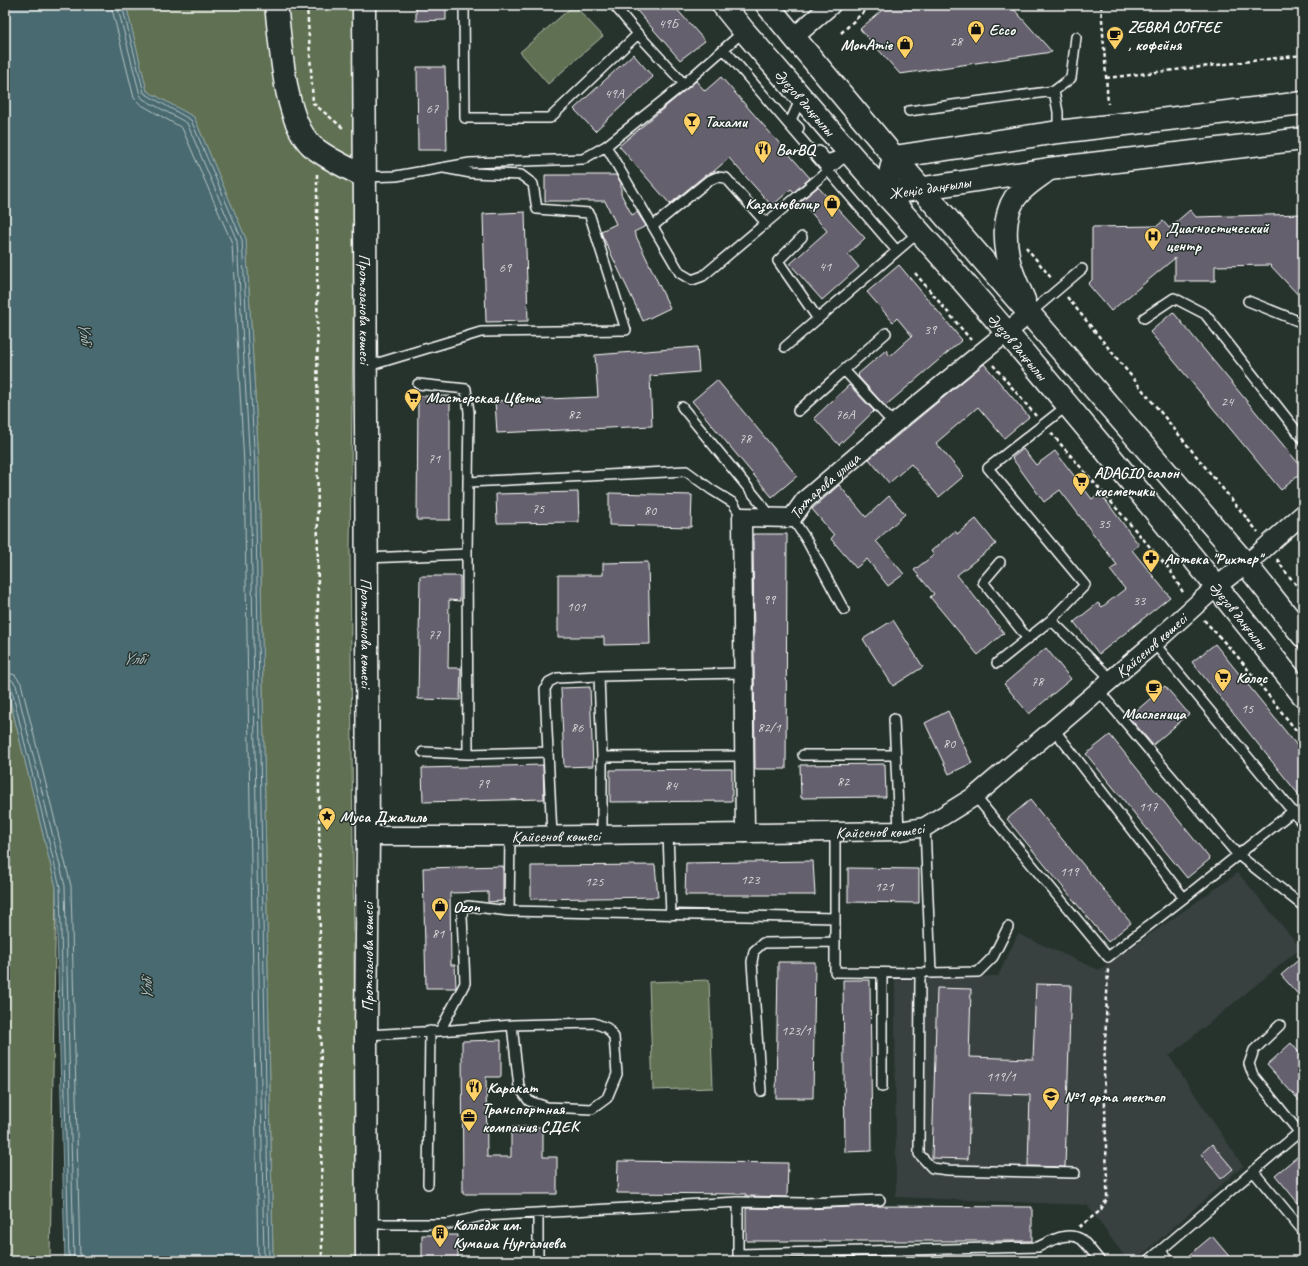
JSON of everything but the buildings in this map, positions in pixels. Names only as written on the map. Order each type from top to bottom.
[{"type":"main road","points":[[276,5],[287,94],[298,127],[311,145],[364,177]]},
{"type":"main road","name":"Протозанова көшесі","points":[[364,5],[368,836],[366,1035],[367,1261]]},
{"type":"main road","name":"Әуезов даңғылы","points":[[723,5],[744,32],[801,98],[1007,331],[1216,586],[1303,695]]},
{"type":"main road","name":"Әуезов даңғылы","points":[[767,5],[894,157],[1245,563],[1303,636]]},
{"type":"main road","name":"Жеңіс даңғылы","points":[[1303,103],[1058,132],[894,157],[885,194],[1049,169],[1303,139]]},
{"type":"main road","points":[[1029,314],[1008,257],[1006,223],[1010,207],[1020,192],[1049,169]]},
{"type":"main road","points":[[1054,388],[1077,369]]},
{"type":"street","points":[[794,38],[831,5]]},
{"type":"street","name":"Тохтарова улица","points":[[742,517],[792,518],[805,500],[894,424],[1029,314]]},
{"type":"street","name":"Қайсенов көшесі","points":[[368,836],[510,836],[898,831],[925,827],[975,796],[1104,684],[1154,643],[1216,586],[1303,514]]},
{"type":"street","points":[[742,517],[745,833]]},
{"type":"lane","points":[[464,5],[465,118],[550,118],[638,34]]},
{"type":"lane","points":[[614,5],[638,34],[684,84]]},
{"type":"lane","points":[[364,177],[396,176],[470,163],[583,159],[606,146],[684,84],[744,32]]},
{"type":"lane","points":[[909,112],[1054,91],[1071,78],[1076,37]]},
{"type":"lane","points":[[724,49],[897,251]]},
{"type":"lane","points":[[1054,91],[1058,112],[1058,132]]},
{"type":"lane","points":[[606,146],[680,273],[692,280],[703,276],[849,153]]},
{"type":"lane","points":[[365,367],[481,332],[626,330],[589,213],[537,209],[533,184],[521,175],[471,173],[444,168]]},
{"type":"lane","points":[[653,226],[708,181],[717,177],[726,178],[766,223]]},
{"type":"lane","points":[[785,347],[920,232]]},
{"type":"lane","points":[[802,237],[778,261],[818,319]]},
{"type":"lane","points":[[1029,314],[1082,269]]},
{"type":"lane","points":[[1144,318],[1174,298],[1205,314],[1303,439]]},
{"type":"lane","points":[[1248,301],[1303,323]]},
{"type":"lane","points":[[798,411],[886,333]]},
{"type":"lane","points":[[844,370],[894,424]]},
{"type":"lane","points":[[418,384],[466,389],[469,412],[467,554],[468,754]]},
{"type":"lane","points":[[997,663],[1051,620],[1085,585],[988,468],[1068,405]]},
{"type":"lane","points":[[682,407],[772,517]]},
{"type":"lane","points":[[468,482],[686,471],[733,503],[742,517]]},
{"type":"lane","points":[[792,518],[806,539],[844,610]]},
{"type":"lane","points":[[366,558],[467,554]]},
{"type":"lane","points":[[1000,562],[983,582],[1028,639]]},
{"type":"lane","points":[[1051,620],[1104,684],[1237,854],[1303,906]]},
{"type":"lane","points":[[1154,643],[1303,824]]},
{"type":"lane","points":[[552,835],[545,690],[549,682],[557,678],[599,676],[743,673]]},
{"type":"lane","points":[[599,676],[602,757],[602,834]]},
{"type":"lane","points":[[894,719],[898,831]]},
{"type":"lane","points":[[1053,728],[1184,898]]},
{"type":"lane","points":[[423,752],[468,754],[548,752]]},
{"type":"lane","points":[[804,755],[896,755]]},
{"type":"lane","points":[[602,757],[745,756]]},
{"type":"lane","points":[[975,796],[1108,956],[1184,898],[1237,854],[1293,811]]},
{"type":"lane","points":[[925,827],[932,973]]},
{"type":"lane","points":[[835,832],[835,972],[978,972],[993,958],[1008,927]]},
{"type":"lane","points":[[668,834],[671,915]]},
{"type":"lane","points":[[509,911],[510,836]]},
{"type":"lane","points":[[440,1031],[465,983],[462,916],[463,909],[468,906],[509,911],[835,918]]},
{"type":"lane","points":[[761,1091],[752,962],[754,951],[763,943],[835,942]]},
{"type":"lane","points":[[882,973],[882,1087]]},
{"type":"lane","points":[[920,973],[919,1154],[932,1168],[1075,1173]]},
{"type":"lane","points":[[366,1035],[512,1025],[594,1023],[607,1028],[614,1037],[617,1074],[607,1098],[592,1109],[547,1106],[529,1101],[519,1088],[512,1025]]},
{"type":"lane","points":[[1148,1261],[1301,1130],[1253,1075],[1250,1064],[1254,1050],[1280,1025]]},
{"type":"lane","points":[[428,1184],[430,1031]]},
{"type":"lane","points":[[1253,1171],[1303,1231]]},
{"type":"lane","points":[[367,1224],[448,1224],[482,1216],[738,1202],[806,1203],[880,1200]]},
{"type":"lane","points":[[738,1202],[738,1258],[1038,1247],[1057,1238],[1068,1235],[1081,1239],[1100,1261]]},
{"type":"lane","points":[[538,1213],[538,1261]]},
{"type":"lane","points":[[1160,1251],[1170,1261]]},
{"type":"path","points":[[307,5],[313,103],[343,128]]},
{"type":"path","points":[[841,33],[871,5]]},
{"type":"path","points":[[1101,5],[1108,104]]},
{"type":"path","points":[[1106,78],[1303,55]]},
{"type":"path","points":[[317,174],[322,1261]]},
{"type":"path","points":[[1026,247],[1268,544],[1284,570],[1303,593]]},
{"type":"path","points":[[915,273],[982,353],[1170,570],[1192,607],[1238,657],[1303,739]]},
{"type":"path","points":[[1068,1235],[1100,1211],[1106,1199],[1107,1182],[1104,1070],[1108,956]]},
{"type":"shaded area","name":"№1 орта мектеп","points":[[1238,873],[1301,948],[1169,1056],[1243,1166],[1135,1261],[1128,1261],[1087,1205],[896,1197],[895,980],[998,976],[1018,934],[1099,970]]},
{"type":"green space","points":[[126,5],[352,5],[356,120],[350,547],[357,1261],[273,1261],[259,465],[246,239],[194,117],[147,91]]},
{"type":"green space","points":[[574,5],[603,36],[548,84],[520,52]]},
{"type":"green space","points":[[5,680],[56,887],[50,1261],[5,1261]]},
{"type":"green space","points":[[709,980],[713,1088],[653,1090],[649,982]]},
{"type":"water","name":"Үлбі","points":[[5,5],[126,5],[147,91],[194,117],[246,239],[259,465],[273,1261],[65,1261],[56,887],[5,680]]},
{"type":"place","name":"Ecco","points":[[976,44]]},
{"type":"place","name":"ZEBRA COFFEE , кофейня","points":[[1115,50]]},
{"type":"place","name":"MonAmie","points":[[905,59]]},
{"type":"place","name":"Тахами","points":[[692,136]]},
{"type":"place","name":"BarBQ","points":[[763,164]]},
{"type":"place","name":"Казахювелир","points":[[832,218]]},
{"type":"place","name":"Диагностический центр","points":[[1153,251]]},
{"type":"place","name":"Мастерская Цвета","points":[[413,412]]},
{"type":"place","name":"ADAGIO салон косметики","points":[[1081,496]]},
{"type":"place","name":"Аптека \"Рихтер\"","points":[[1151,573]]},
{"type":"place","name":"Колос","points":[[1223,692]]},
{"type":"place","name":"Масленица","points":[[1154,703]]},
{"type":"place","name":"Муса Джалиль","points":[[327,831]]},
{"type":"place","name":"Ozon","points":[[440,921]]},
{"type":"place","name":"Каракат","points":[[474,1102]]},
{"type":"place","name":"№1 орта мектеп","points":[[1051,1111]]},
{"type":"place","name":"Транспортная компания СДЕК","points":[[469,1132]]},
{"type":"place","name":"Колледж им. Кумаша Нургалиева","points":[[440,1248]]}]
